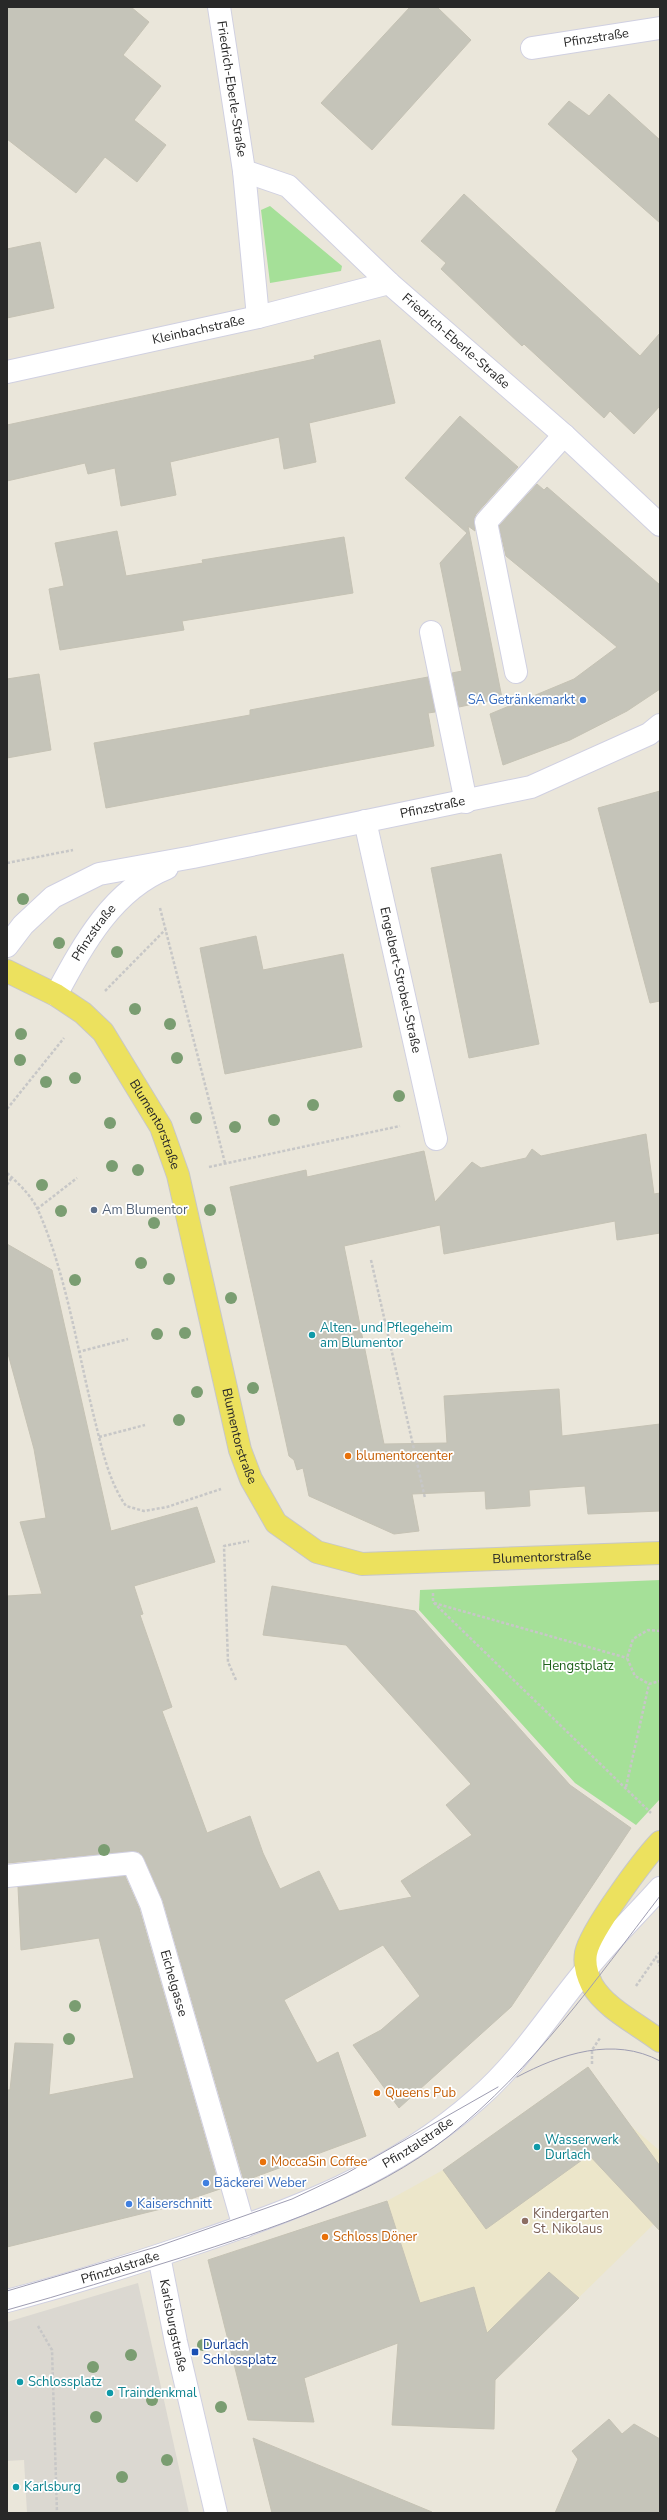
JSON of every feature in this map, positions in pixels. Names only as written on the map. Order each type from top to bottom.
[{"type":"main road","points":[[7,971],[56,995]]},
{"type":"main road","name":"Blumentorstraße","points":[[56,995],[83,1013],[103,1032],[162,1127],[178,1175],[240,1450],[251,1479],[276,1523],[317,1552],[362,1564],[660,1552]]},
{"type":"main road","points":[[660,1842],[644,1860],[595,1934],[586,1952],[586,1970],[593,1986],[608,2003],[660,2041]]},
{"type":"street","name":"Friedrich-Eberle-Straße","points":[[219,7],[244,171],[258,317]]},
{"type":"street","name":"Pfinzstraße","points":[[532,48],[660,28]]},
{"type":"street","name":"Friedrich-Eberle-Straße","points":[[244,171],[288,186],[389,283],[564,435],[660,525]]},
{"type":"street","name":"Kleinbachstraße","points":[[7,372],[258,317],[389,283]]},
{"type":"street","points":[[516,672],[486,522],[564,435]]},
{"type":"street","points":[[430,632],[466,802]]},
{"type":"street","name":"Pfinzstraße","points":[[7,946],[23,925],[53,897],[99,874],[192,857],[365,821],[466,802],[531,787],[656,736]]},
{"type":"street","name":"Engelbert-Strobel-Straße","points":[[365,821],[433,1129]]},
{"type":"street","name":"Pfinzstraße","points":[[56,995],[91,934],[116,902],[150,875],[192,857]]},
{"type":"street","name":"Eichelgasse","points":[[7,1876],[133,1863],[151,1904],[244,2227]]},
{"type":"street","name":"Pfinztalstraße","points":[[7,2301],[159,2256],[244,2227],[353,2182],[396,2159],[477,2099],[509,2068],[531,2043],[586,1970],[660,1888]]},
{"type":"street","name":"Karlsburgstraße","points":[[159,2256],[176,2342],[216,2513]]},
{"type":"path","points":[[7,862],[75,850]]},
{"type":"path","points":[[150,875],[166,929],[225,1163]]},
{"type":"path","points":[[7,1110],[83,1013],[166,929]]},
{"type":"path","points":[[178,1175],[225,1163],[433,1129]]},
{"type":"path","points":[[7,1173],[23,1187],[37,1209],[58,1268],[99,1436],[116,1493],[126,1506],[144,1510],[167,1507],[251,1479]]},
{"type":"path","points":[[7,1185],[12,1177]]},
{"type":"path","points":[[37,1209],[77,1178]]},
{"type":"path","points":[[370,1260],[425,1498]]},
{"type":"path","points":[[78,1352],[128,1339]]},
{"type":"path","points":[[99,1436],[145,1425]]},
{"type":"path","points":[[236,1680],[228,1662],[224,1546],[248,1542],[276,1523]]},
{"type":"path","points":[[433,1562],[434,1602],[626,1787],[655,1817]]},
{"type":"path","points":[[434,1602],[627,1658]]},
{"type":"path","points":[[660,1631],[648,1630],[633,1639],[627,1658],[635,1676],[649,1684],[660,1681]]},
{"type":"path","points":[[626,1787],[649,1684]]},
{"type":"path","points":[[660,1952],[656,1957],[660,1966]]},
{"type":"path","points":[[35,2321],[52,2350],[57,2513]]},
{"type":"shaded area","name":"Kindergarten St. Nikolaus","points":[[588,2067],[630,2125],[660,2151],[660,2218],[504,2371],[495,2360],[474,2287],[420,2303],[387,2201],[443,2170]]},
{"type":"shaded area","points":[[138,2283],[189,2513],[27,2513],[24,2460],[7,2461],[7,2322]]},
{"type":"green space","points":[[270,206],[342,266],[341,271],[270,283],[261,210]]},
{"type":"green space","name":"Hengstplatz","points":[[660,1580],[660,1799],[636,1825],[575,1783],[419,1610],[420,1590]]},
{"type":"building","points":[[7,7],[131,7],[149,22],[123,55],[161,86],[134,120],[166,145],[137,182],[105,157],[76,193],[7,139]]},
{"type":"building","points":[[410,7],[437,7],[471,40],[372,150],[321,103]]},
{"type":"building","points":[[609,94],[660,140],[660,223],[548,124],[569,101],[589,116]]},
{"type":"building","points":[[464,194],[640,356],[660,333],[660,406],[634,434],[610,411],[604,418],[524,344],[522,346],[441,269],[446,263],[421,241]]},
{"type":"building","points":[[40,242],[54,308],[7,318],[7,249]]},
{"type":"building","points":[[380,340],[395,403],[309,423],[316,462],[284,469],[279,437],[170,462],[176,495],[121,506],[115,468],[88,474],[85,463],[7,481],[7,425],[315,359],[314,356]]},
{"type":"building","points":[[460,416],[518,467],[476,514],[474,519],[475,531],[468,526],[502,698],[459,707],[452,673],[462,671],[440,563],[467,533],[405,478]]},
{"type":"building","points":[[537,484],[544,490],[547,487],[660,585],[660,689],[627,711],[570,740],[503,765],[490,714],[574,679],[617,647],[506,556],[499,526]]},
{"type":"building","points":[[117,531],[126,576],[203,563],[202,560],[344,537],[353,593],[182,621],[184,630],[60,650],[49,589],[64,586],[55,543]]},
{"type":"building","points":[[39,674],[51,750],[7,758],[7,679]]},
{"type":"building","points":[[428,677],[435,712],[428,713],[434,746],[106,808],[94,743],[250,715],[250,710]]},
{"type":"building","points":[[660,791],[660,1001],[650,1003],[598,808]]},
{"type":"building","points":[[501,854],[539,1044],[469,1058],[431,868]]},
{"type":"building","points":[[256,936],[263,970],[343,954],[362,1047],[225,1074],[200,948]]},
{"type":"building","points":[[646,1134],[654,1194],[660,1193],[660,1233],[617,1240],[615,1221],[444,1254],[440,1225],[344,1246],[384,1444],[447,1443],[444,1396],[559,1389],[562,1436],[660,1424],[660,1511],[588,1514],[585,1486],[529,1490],[530,1506],[486,1509],[485,1491],[412,1494],[419,1531],[394,1534],[309,1496],[303,1468],[297,1470],[294,1460],[289,1456],[230,1187],[306,1170],[307,1177],[424,1151],[435,1202],[472,1162],[481,1168],[526,1158],[532,1149],[541,1156]]},
{"type":"building","points":[[7,1244],[52,1270],[111,1531],[197,1507],[215,1562],[134,1586],[143,1614],[140,1615],[172,1707],[162,1711],[207,1833],[250,1816],[263,1853],[280,1889],[319,1871],[339,1911],[412,1897],[401,1881],[472,1835],[446,1805],[471,1784],[346,1645],[263,1635],[272,1586],[415,1611],[570,1785],[631,1828],[511,2007],[399,2108],[353,2045],[381,2030],[420,1996],[383,1945],[284,2000],[317,2063],[338,2052],[366,2136],[244,2181],[163,1901],[144,1858],[139,1852],[132,1851],[7,1863],[7,1596],[42,1594],[20,1522],[46,1518],[34,1449],[7,1350]]},
{"type":"building","points":[[125,1876],[139,1908],[220,2189],[161,2209],[7,2247],[7,2090],[10,2090],[15,2043],[53,2044],[49,2095],[134,2078],[99,1938],[21,1950],[18,1887]]},
{"type":"building","name":"Wasserwerk Durlach","points":[[588,2067],[660,2166],[660,2231],[589,2155],[486,2229],[443,2170]]},
{"type":"building","points":[[387,2201],[420,2303],[474,2287],[487,2333],[549,2272],[579,2298],[495,2380],[494,2429],[392,2425],[398,2343],[304,2378],[314,2422],[248,2420],[208,2260]]},
{"type":"building","points":[[609,2419],[622,2434],[634,2424],[660,2439],[660,2513],[555,2513],[578,2459],[572,2451]]},
{"type":"building","points":[[253,2438],[432,2512],[432,2513],[272,2513]]},
{"type":"tram line","points":[[7,2310],[180,2258],[250,2235],[320,2209],[387,2177],[419,2158],[449,2136],[480,2110],[536,2053],[587,1991],[660,1896]]},
{"type":"tram line","points":[[517,2077],[551,2061],[587,2051],[606,2049],[624,2050],[642,2054],[660,2061]]},
{"type":"tram line","points":[[7,2291],[156,2247],[292,2199],[347,2173],[498,2087]]},
{"type":"place","name":"SA Getränkemarkt","points":[[583,700]]},
{"type":"place","name":"Am Blumentor","points":[[94,1210]]},
{"type":"place","name":"Alten- und Pflegeheim am Blumentor","points":[[312,1335]]},
{"type":"place","name":"blumentorcenter","points":[[348,1456]]},
{"type":"place","name":"Queens Pub","points":[[377,2093]]},
{"type":"place","name":"Wasserwerk Durlach","points":[[537,2147]]},
{"type":"place","name":"MoccaSin Coffee","points":[[263,2162]]},
{"type":"place","name":"Bäckerei Weber","points":[[206,2183]]},
{"type":"place","name":"Kaiserschnitt","points":[[129,2204]]},
{"type":"place","name":"Kindergarten St. Nikolaus","points":[[525,2221]]},
{"type":"place","name":"Schloss Döner","points":[[325,2237]]},
{"type":"place","name":"Durlach Schlossplatz","points":[[195,2352]]},
{"type":"place","name":"Schlossplatz","points":[[20,2382]]},
{"type":"place","name":"Traindenkmal","points":[[110,2393]]},
{"type":"place","name":"Karlsburg","points":[[16,2487]]}]
